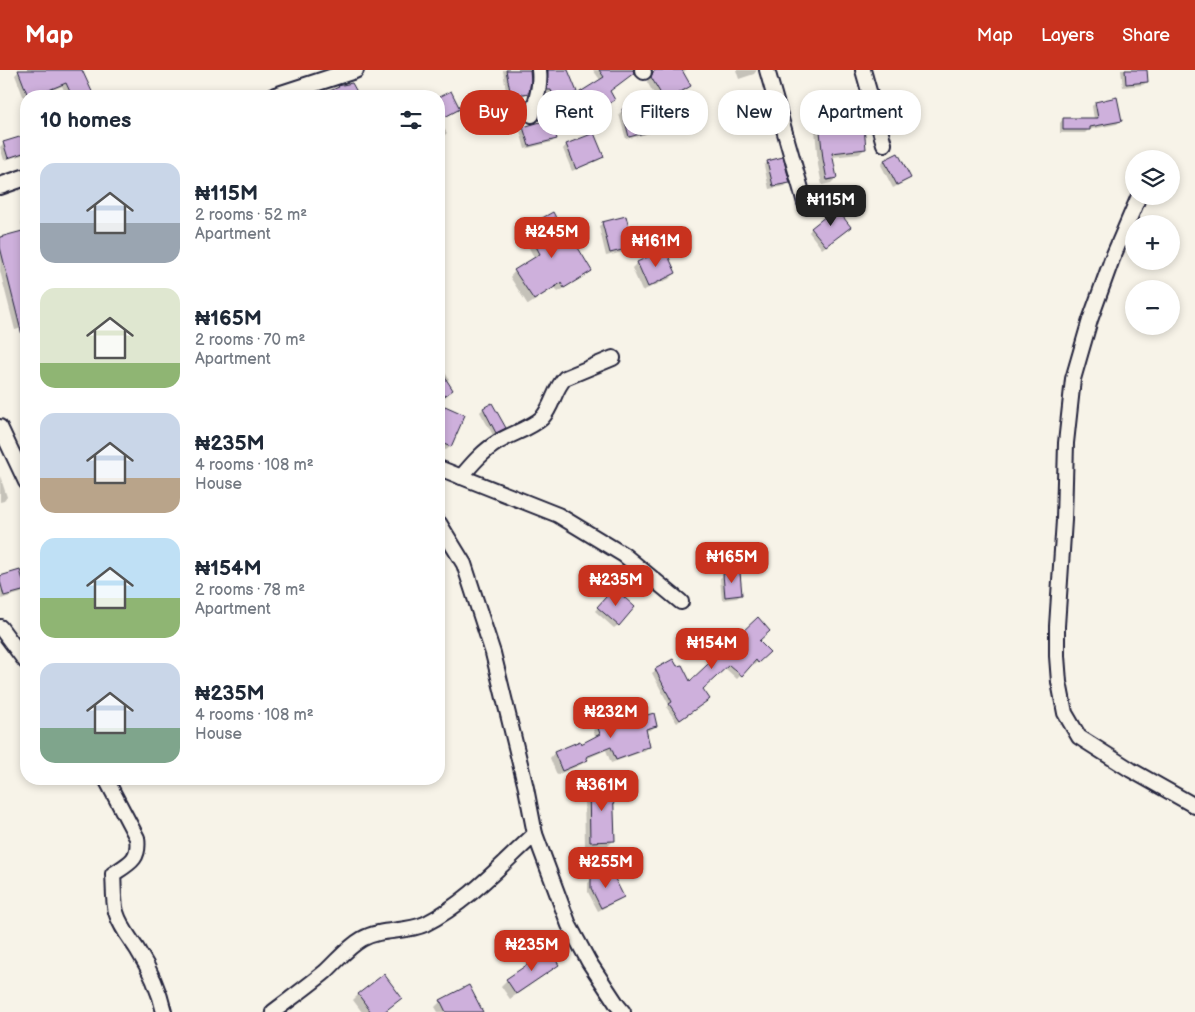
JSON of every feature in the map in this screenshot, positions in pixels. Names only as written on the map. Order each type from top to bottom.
[{"type":"main road","points":[[294,90],[356,70]]},
{"type":"main road","points":[[0,186],[20,179]]},
{"type":"street","points":[[532,116],[539,91],[539,70]]},
{"type":"street","points":[[767,70],[805,203]]},
{"type":"street","points":[[863,70],[884,144]]},
{"type":"street","points":[[1135,205],[1112,259],[1093,311],[1073,379],[1066,443],[1064,520],[1057,617],[1059,682],[1065,713],[1079,737],[1195,806]]},
{"type":"street","points":[[461,477],[479,456],[496,443],[542,418],[549,408],[560,383],[565,378],[613,358]]},
{"type":"street","points":[[0,427],[20,469]]},
{"type":"street","points":[[445,470],[558,514],[624,554],[682,602]]},
{"type":"street","points":[[445,533],[464,564],[493,653],[526,788],[535,834],[569,925],[594,970],[623,1012]]},
{"type":"street","points":[[0,627],[20,654]]},
{"type":"street","points":[[109,785],[137,838],[139,848],[136,857],[113,874],[116,913],[126,934],[153,976],[164,1012]]},
{"type":"street","points":[[273,1012],[363,939],[376,934],[403,930],[424,924],[446,912],[471,893],[535,834]]},
{"type":"building","points":[[18,70],[82,70],[91,90],[69,90],[66,83],[49,90],[26,90]]},
{"type":"building","points":[[506,70],[530,70],[529,93],[527,93],[527,90],[510,90]]},
{"type":"building","points":[[548,70],[568,70],[576,90],[551,90],[547,90]]},
{"type":"building","points":[[599,70],[633,70],[634,73],[611,90],[583,90],[604,77]]},
{"type":"building","points":[[656,70],[682,70],[691,86],[684,90],[659,90],[651,77]]},
{"type":"building","points":[[1125,70],[1147,70],[1148,82],[1126,84]]},
{"type":"building","points":[[352,83],[356,90],[332,90],[338,86]]},
{"type":"building","points":[[451,91],[460,109],[445,117],[445,94]]},
{"type":"building","points":[[1117,97],[1122,121],[1090,127],[1090,130],[1063,130],[1063,118],[1098,118],[1095,102]]},
{"type":"building","points":[[537,123],[537,135],[556,135],[557,139],[529,146],[526,135],[527,126]]},
{"type":"building","points":[[589,135],[595,135],[604,157],[576,169],[566,144]]},
{"type":"building","points":[[820,135],[865,135],[866,149],[832,153],[837,178],[827,180]]},
{"type":"building","points":[[20,137],[20,154],[8,158],[3,142]]},
{"type":"building","points":[[898,153],[911,178],[897,185],[884,160]]},
{"type":"building","points":[[783,157],[790,183],[773,186],[767,161]]},
{"type":"building","points":[[836,208],[851,227],[826,246],[811,228]]},
{"type":"building","points":[[553,212],[567,239],[571,236],[592,271],[564,288],[561,283],[534,300],[514,270],[540,254],[526,227]]},
{"type":"building","points":[[626,216],[634,247],[610,253],[602,222]]},
{"type":"building","points":[[20,232],[20,327],[0,247],[0,237]]},
{"type":"building","points":[[665,249],[676,273],[648,287],[637,262]]},
{"type":"building","points":[[445,377],[453,390],[445,396]]},
{"type":"building","points":[[492,403],[506,428],[496,433],[483,408]]},
{"type":"building","points":[[445,406],[465,415],[451,447],[445,444]]},
{"type":"building","points":[[20,570],[20,592],[4,596],[0,576]]},
{"type":"building","points":[[740,572],[742,595],[725,597],[723,574]]},
{"type":"building","points":[[614,588],[635,607],[619,626],[597,607]]},
{"type":"building","points":[[758,617],[770,631],[759,641],[770,652],[758,663],[756,660],[742,676],[729,665],[703,689],[710,699],[680,720],[669,704],[672,702],[655,669],[673,659],[677,666],[682,665],[690,681]]},
{"type":"building","points":[[623,710],[624,713],[628,714],[630,720],[654,713],[657,726],[646,729],[650,747],[616,760],[611,747],[586,757],[588,760],[562,771],[554,752],[580,741],[581,744],[600,734],[597,725],[604,722],[602,717]]},
{"type":"building","points":[[613,782],[615,841],[590,842],[589,783]]},
{"type":"building","points":[[610,869],[624,897],[601,908],[591,888],[591,878]]},
{"type":"building","points":[[549,950],[559,965],[516,994],[506,979]]},
{"type":"building","points":[[384,974],[402,998],[384,1012],[371,1012],[358,994]]},
{"type":"building","points":[[469,985],[483,1012],[446,1012],[440,1000]]}]
